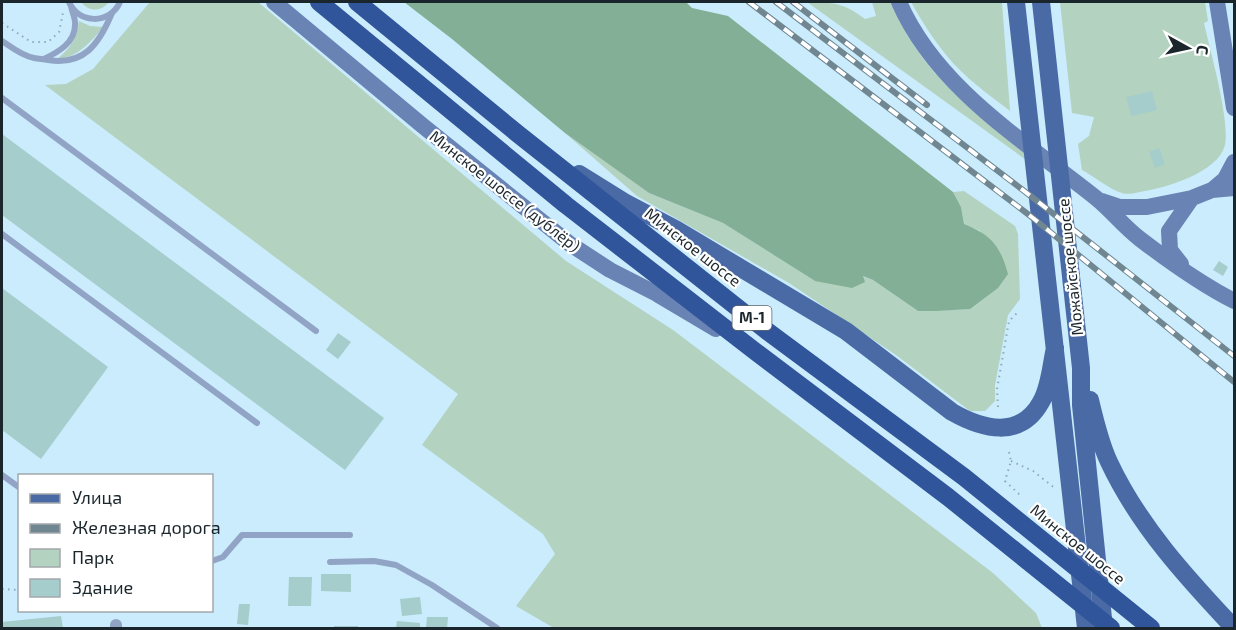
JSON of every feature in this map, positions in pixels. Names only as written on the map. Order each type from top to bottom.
[{"type":"highway","name":"М-1","points":[[319,2],[566,205],[948,497],[1111,628]]},
{"type":"highway","name":"Минское шоссе","points":[[357,2],[518,134],[767,331],[964,477],[1151,628]]},
{"type":"main road","name":"Можайское шоссе","points":[[1016,2],[1086,628]]},
{"type":"main road","name":"Можайское шоссе","points":[[1041,2],[1081,368],[1081,405],[1104,628]]},
{"type":"main road","points":[[518,134],[624,202],[677,230],[846,331],[967,421],[988,428],[1004,428],[1020,423],[1031,414],[1041,402],[1055,348]]},
{"type":"main road","points":[[1081,368],[1095,423],[1108,461],[1130,503],[1159,544],[1234,628]]},
{"type":"street","name":"Минское шоссе (дублёр)","points":[[274,2],[570,244],[610,270],[657,294],[756,352]]},
{"type":"street","points":[[899,2],[908,24],[947,75],[1029,148],[1098,200],[1138,238],[1202,284],[1234,302]]},
{"type":"street","points":[[1217,2],[1234,108]]},
{"type":"street","points":[[1212,190],[1224,179],[1234,162]]},
{"type":"street","points":[[1098,200],[1120,207],[1136,208],[1192,198],[1212,190],[1234,188]]},
{"type":"street","points":[[1184,269],[1170,250],[1169,231],[1192,198]]},
{"type":"lane","points":[[2,41],[25,56],[64,62],[76,59],[89,51],[104,32],[112,13],[120,2]]},
{"type":"lane","points":[[70,4],[77,13],[94,19],[104,18],[112,13]]},
{"type":"lane","points":[[43,59],[58,52],[69,43],[76,26],[70,4]]},
{"type":"lane","points":[[2,98],[316,332]]},
{"type":"lane","points":[[2,234],[256,423]]},
{"type":"lane","points":[[2,475],[18,487]]},
{"type":"lane","points":[[213,561],[223,557],[242,535],[350,535]]},
{"type":"lane","points":[[330,562],[374,561],[396,565],[432,585],[497,628]]},
{"type":"path","points":[[2,23],[31,42],[48,42],[59,32],[63,8]]},
{"type":"path","points":[[998,407],[998,389],[1009,321],[1018,312]]},
{"type":"path","points":[[1009,452],[1011,461],[1005,481],[1020,495]]},
{"type":"path","points":[[1011,461],[1033,471],[1059,490]]},
{"type":"path","points":[[2,589],[18,590]]},
{"type":"green space","points":[[81,2],[109,2],[95,10]]},
{"type":"green space","points":[[150,2],[258,2],[566,261],[673,330],[993,573],[1036,613],[1042,628],[554,628],[516,606],[555,554],[543,534],[422,445],[458,394],[45,85],[66,84],[93,69]]},
{"type":"green space","points":[[404,2],[686,2],[692,8],[728,16],[953,192],[961,207],[964,224],[981,232],[993,242],[1002,255],[1008,274],[998,288],[970,309],[936,311],[918,311],[873,280],[863,276],[865,282],[852,288],[815,281],[723,223],[649,193],[565,133]]},
{"type":"green space","points":[[807,2],[838,4],[865,19],[876,16],[872,2],[891,2],[902,26],[930,67],[965,103],[1024,152],[1029,162]]},
{"type":"green space","points":[[911,2],[1002,2],[1010,111],[954,64],[932,36]]},
{"type":"green space","points":[[1060,2],[1205,2],[1208,21],[1204,23],[1215,67],[1226,134],[1225,145],[1212,164],[1176,183],[1129,194],[1112,189],[1082,170],[1078,144],[1089,136],[1094,117],[1072,113]]},
{"type":"green space","points":[[79,21],[90,26],[103,27],[77,52],[57,59],[72,43]]},
{"type":"green space","points":[[565,133],[649,193],[723,223],[815,281],[862,276],[873,280],[918,311],[970,309],[980,231],[964,224],[961,207],[953,192],[964,191],[1015,226],[1018,234],[1020,299],[1008,315],[995,385],[995,401],[985,411],[970,411],[896,355],[789,283],[637,196]]},
{"type":"building","points":[[1152,91],[1157,110],[1131,116],[1126,97]]},
{"type":"building","points":[[2,134],[384,418],[345,470],[2,215]]},
{"type":"building","points":[[1159,148],[1165,164],[1155,168],[1149,152]]},
{"type":"building","points":[[1219,261],[1228,267],[1223,276],[1213,270]]},
{"type":"building","points":[[2,288],[108,367],[41,459],[2,430]]},
{"type":"building","points":[[338,333],[351,342],[338,359],[326,350]]},
{"type":"building","points":[[321,574],[351,574],[351,592],[321,591]]},
{"type":"building","points":[[289,577],[312,577],[311,606],[288,606]]},
{"type":"building","points":[[420,597],[422,614],[402,616],[400,599]]},
{"type":"building","points":[[239,604],[250,604],[248,625],[237,624]]},
{"type":"building","points":[[61,616],[63,628],[2,628],[2,622]]},
{"type":"building","points":[[427,617],[448,617],[447,628],[426,628]]},
{"type":"building","points":[[397,621],[420,623],[420,628],[396,628]]},
{"type":"building","points":[[334,626],[358,626],[358,628],[334,628]]},
{"type":"railway","points":[[749,2],[1033,218],[1234,382]]},
{"type":"railway","points":[[776,2],[1032,197],[1234,356]]},
{"type":"railway","points":[[793,2],[927,105]]}]
